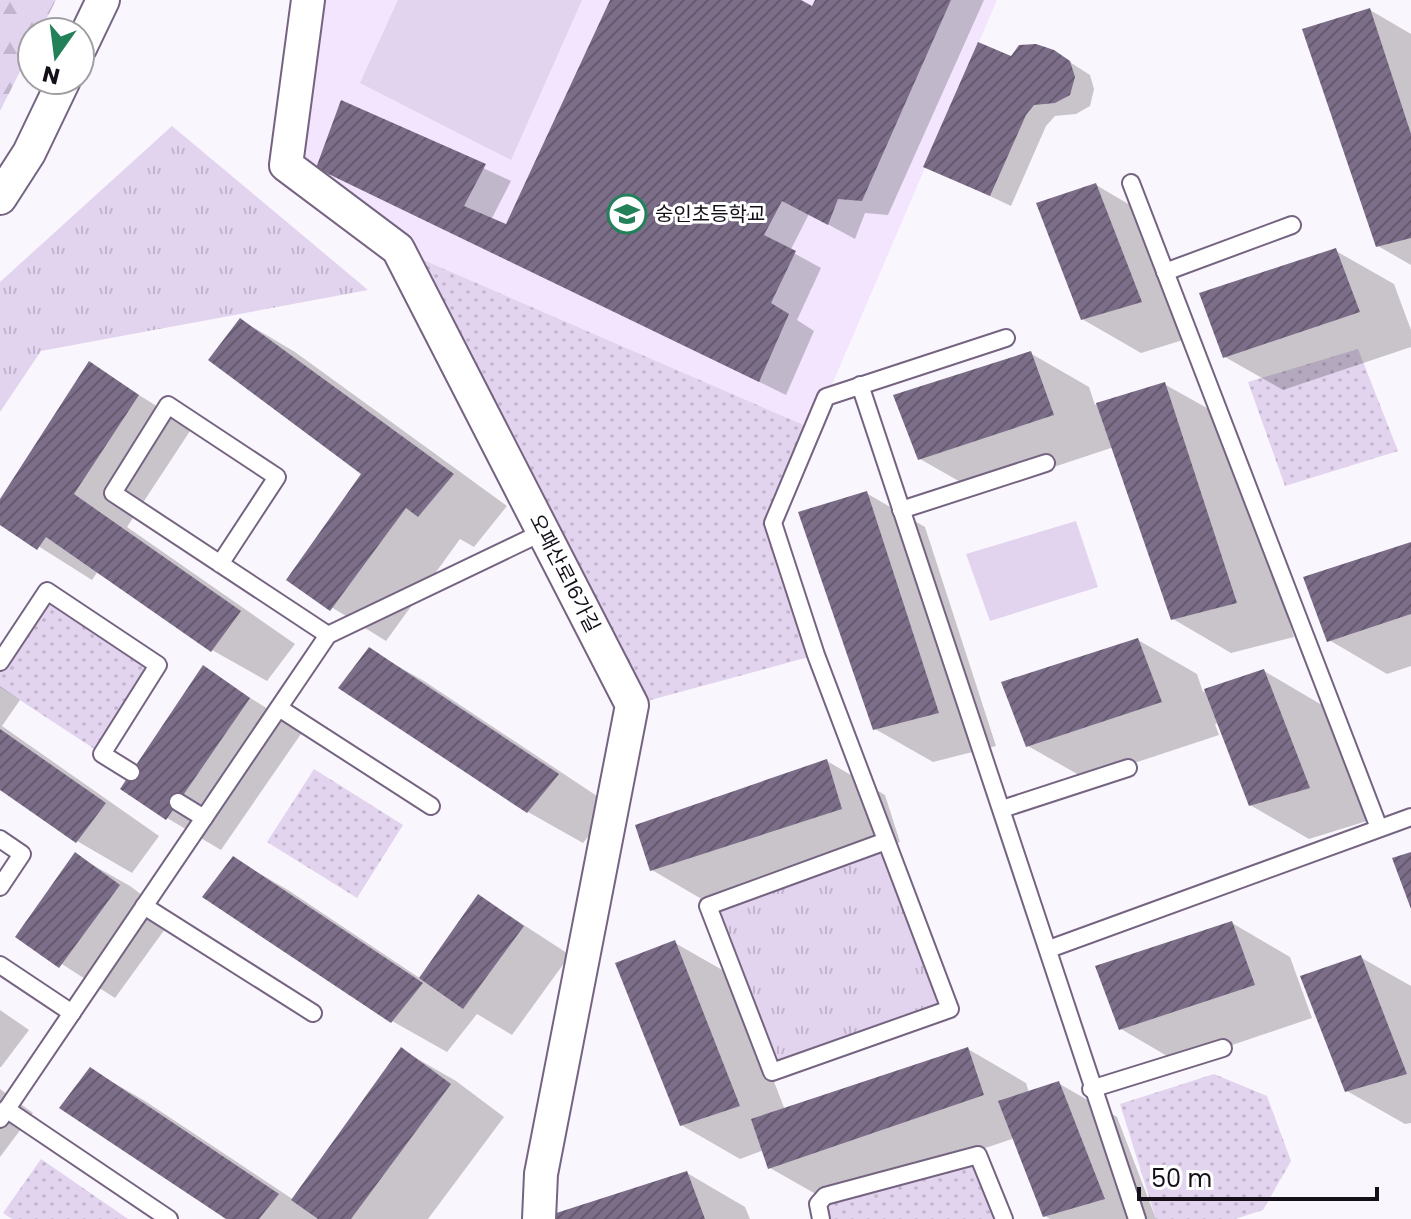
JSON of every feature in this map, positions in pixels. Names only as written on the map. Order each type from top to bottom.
[{"type":"street","name":"오패산로16가길","points":[[308,0],[286,165],[398,249],[632,705],[541,1174],[539,1219]]},
{"type":"street","points":[[0,198],[29,153],[56,96]]},
{"type":"lane","points":[[1131,183],[1379,828]]},
{"type":"lane","points":[[1165,272],[1292,225]]},
{"type":"lane","points":[[886,841],[708,906],[772,1072],[950,1009],[816,655],[773,523],[826,397],[1006,338]]},
{"type":"lane","points":[[860,385],[1049,949],[1091,1089],[1137,1219]]},
{"type":"lane","points":[[220,564],[277,477],[168,405],[113,493],[220,564],[328,635]]},
{"type":"lane","points":[[901,510],[1046,463]]},
{"type":"lane","points":[[169,1219],[3,1114],[328,635],[543,532]]},
{"type":"lane","points":[[0,662],[47,591],[158,665],[102,754],[131,772]]},
{"type":"lane","points":[[279,708],[431,806]]},
{"type":"lane","points":[[1002,809],[1128,768]]},
{"type":"lane","points":[[178,802],[204,818]]},
{"type":"lane","points":[[1049,949],[1411,817]]},
{"type":"lane","points":[[0,839],[22,854],[0,887]]},
{"type":"lane","points":[[144,906],[313,1013]]},
{"type":"lane","points":[[0,965],[72,1013]]},
{"type":"lane","points":[[1091,1089],[1223,1048]]},
{"type":"lane","points":[[821,1219],[818,1204],[825,1196],[978,1155],[1004,1219]]},
{"type":"shaded area","name":"숭인초등학교","points":[[308,0],[997,0],[813,429],[398,249],[286,165]]},
{"type":"green space","points":[[0,0],[56,0],[48,16],[16,16],[16,80],[0,111]]},
{"type":"green space","points":[[398,0],[582,0],[511,160],[360,83]]},
{"type":"green space","points":[[172,126],[368,290],[41,351],[0,412],[0,282]]},
{"type":"green space","points":[[398,249],[813,429],[773,523],[816,655],[632,705]]},
{"type":"green space","points":[[1358,349],[1398,451],[1285,486],[1248,382]]},
{"type":"green space","points":[[1076,521],[1098,587],[990,621],[966,554]]},
{"type":"green space","points":[[47,592],[158,665],[102,754],[0,687],[0,662]]},
{"type":"green space","points":[[314,769],[403,825],[357,898],[267,842]]},
{"type":"green space","points":[[886,841],[950,1009],[772,1072],[708,906]]},
{"type":"green space","points":[[1214,1074],[1267,1096],[1291,1161],[1263,1210],[1235,1219],[1156,1219],[1120,1104]]},
{"type":"green space","points":[[977,1158],[1000,1219],[827,1219],[821,1203]]},
{"type":"green space","points":[[41,1159],[128,1219],[12,1219],[3,1213]]},
{"type":"building","points":[[610,0],[801,0],[812,6],[815,0],[951,0],[862,201],[838,199],[828,225],[782,201],[764,235],[796,251],[771,303],[789,314],[759,382],[316,168],[341,100],[486,164],[464,206],[506,224]]},
{"type":"building","points":[[1370,8],[1411,134],[1411,238],[1376,247],[1302,29]]},
{"type":"building","points":[[978,42],[1011,56],[1019,45],[1036,44],[1054,50],[1070,61],[1075,77],[1070,95],[1055,103],[1034,105],[1026,115],[990,196],[923,167]]},
{"type":"building","points":[[1096,183],[1142,302],[1081,320],[1036,203]]},
{"type":"building","points":[[1336,248],[1360,312],[1223,358],[1199,293]]},
{"type":"building","points":[[240,318],[454,474],[418,517],[406,508],[330,611],[286,580],[361,474],[208,360]]},
{"type":"building","points":[[1031,351],[1054,415],[918,460],[893,395]]},
{"type":"building","points":[[89,361],[139,395],[74,494],[241,611],[211,652],[46,537],[37,550],[0,525],[0,499]]},
{"type":"building","points":[[1165,382],[1237,603],[1171,620],[1096,403]]},
{"type":"building","points":[[867,491],[939,713],[873,730],[798,512]]},
{"type":"building","points":[[1411,542],[1411,614],[1327,642],[1303,577]]},
{"type":"building","points":[[1138,638],[1162,702],[1026,747],[1001,682]]},
{"type":"building","points":[[369,647],[559,774],[527,813],[338,688]]},
{"type":"building","points":[[203,665],[250,698],[166,820],[120,789]]},
{"type":"building","points":[[1264,669],[1310,788],[1249,806],[1204,689]]},
{"type":"building","points":[[0,729],[106,803],[76,843],[0,790]]},
{"type":"building","points":[[827,759],[842,809],[650,871],[635,825]]},
{"type":"building","points":[[75,852],[120,885],[59,968],[15,937]]},
{"type":"building","points":[[1411,852],[1411,909],[1392,858]]},
{"type":"building","points":[[233,856],[423,983],[391,1023],[202,897]]},
{"type":"building","points":[[478,894],[524,926],[463,1009],[419,978]]},
{"type":"building","points":[[1232,921],[1255,985],[1119,1030],[1095,966]]},
{"type":"building","points":[[675,940],[740,1106],[680,1126],[615,963]]},
{"type":"building","points":[[1361,955],[1407,1074],[1345,1092],[1300,976]]},
{"type":"building","points":[[401,1047],[451,1084],[351,1219],[318,1219],[291,1200]]},
{"type":"building","points":[[968,1047],[984,1095],[768,1169],[751,1119]]},
{"type":"building","points":[[90,1067],[279,1194],[259,1219],[226,1219],[59,1108]]},
{"type":"building","points":[[1059,1081],[1105,1199],[1043,1217],[998,1101]]},
{"type":"building","points":[[687,1171],[705,1219],[551,1219],[550,1215]]},
{"type":"place","name":"숭인초등학교","points":[[627,214]]}]
